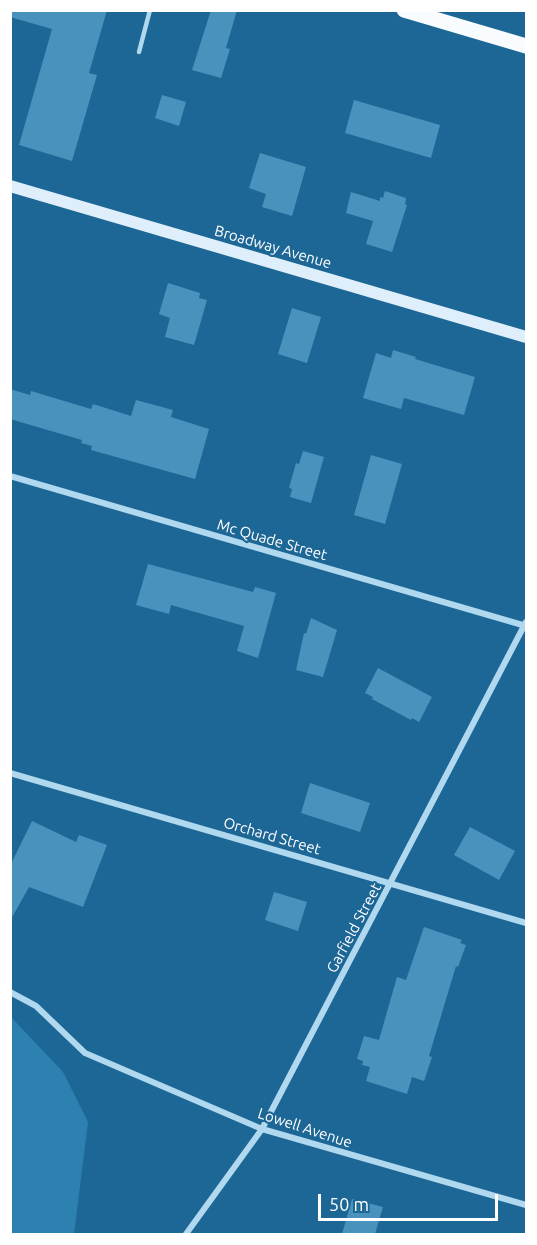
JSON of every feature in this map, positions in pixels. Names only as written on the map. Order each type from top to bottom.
[{"type":"main road","points":[[404,10],[526,46]]},
{"type":"street","name":"Broadway Avenue","points":[[10,186],[526,337]]},
{"type":"street","name":"Mc Quade Street","points":[[10,476],[526,625]]},
{"type":"street","name":"Garfield Street","points":[[186,1234],[262,1129],[526,625]]},
{"type":"street","name":"Orchard Street","points":[[10,773],[526,922]]},
{"type":"street","name":"Lowell Avenue","points":[[10,992],[36,1006],[85,1053],[262,1129],[526,1205]]},
{"type":"lane","points":[[139,52],[150,10]]},
{"type":"shaded area","points":[[10,1016],[63,1072],[88,1122],[74,1234],[11,1234]]},
{"type":"building","points":[[10,10],[107,10],[89,73],[97,75],[72,161],[19,145],[52,29],[10,17]]},
{"type":"building","points":[[211,10],[237,10],[226,48],[230,49],[221,78],[192,70]]},
{"type":"building","points":[[162,95],[186,102],[179,126],[155,118]]},
{"type":"building","points":[[354,100],[440,125],[431,158],[345,133]]},
{"type":"building","points":[[260,153],[306,167],[292,216],[262,207],[266,194],[249,188]]},
{"type":"building","points":[[385,191],[406,198],[405,204],[407,205],[392,252],[366,244],[373,221],[346,213],[351,192],[380,201]]},
{"type":"building","points":[[168,283],[200,293],[199,298],[207,300],[194,345],[165,337],[170,318],[159,314]]},
{"type":"building","points":[[292,308],[321,317],[307,363],[278,354]]},
{"type":"building","points":[[393,350],[475,377],[464,415],[404,398],[401,409],[363,398],[376,353],[391,358]]},
{"type":"building","points":[[10,389],[30,395],[31,391],[91,409],[93,404],[131,416],[136,400],[173,410],[171,417],[209,429],[195,479],[91,450],[92,446],[81,443],[82,440],[10,419]]},
{"type":"building","points":[[303,451],[324,457],[311,503],[290,497],[292,489],[289,488],[296,463],[299,464]]},
{"type":"building","points":[[371,455],[402,464],[385,524],[354,515]]},
{"type":"building","points":[[148,564],[253,592],[255,587],[276,593],[258,658],[237,651],[244,626],[171,605],[169,614],[136,605]]},
{"type":"building","points":[[311,618],[337,630],[323,677],[296,670],[304,633],[306,634]]},
{"type":"building","points":[[378,668],[432,697],[419,722],[412,718],[411,720],[365,693]]},
{"type":"building","points":[[310,783],[370,803],[360,832],[301,813]]},
{"type":"building","points":[[32,821],[76,842],[79,835],[107,845],[83,907],[29,887],[10,921],[10,866]]},
{"type":"building","points":[[470,827],[515,851],[499,880],[454,855]]},
{"type":"building","points":[[274,892],[307,902],[298,931],[265,920]]},
{"type":"building","points":[[424,927],[462,940],[460,943],[466,945],[458,967],[456,966],[429,1056],[432,1057],[424,1081],[412,1077],[407,1094],[366,1081],[370,1067],[362,1065],[363,1061],[357,1059],[364,1036],[379,1040],[397,977],[406,980]]},
{"type":"building","points":[[352,1199],[383,1207],[375,1234],[342,1234]]}]
